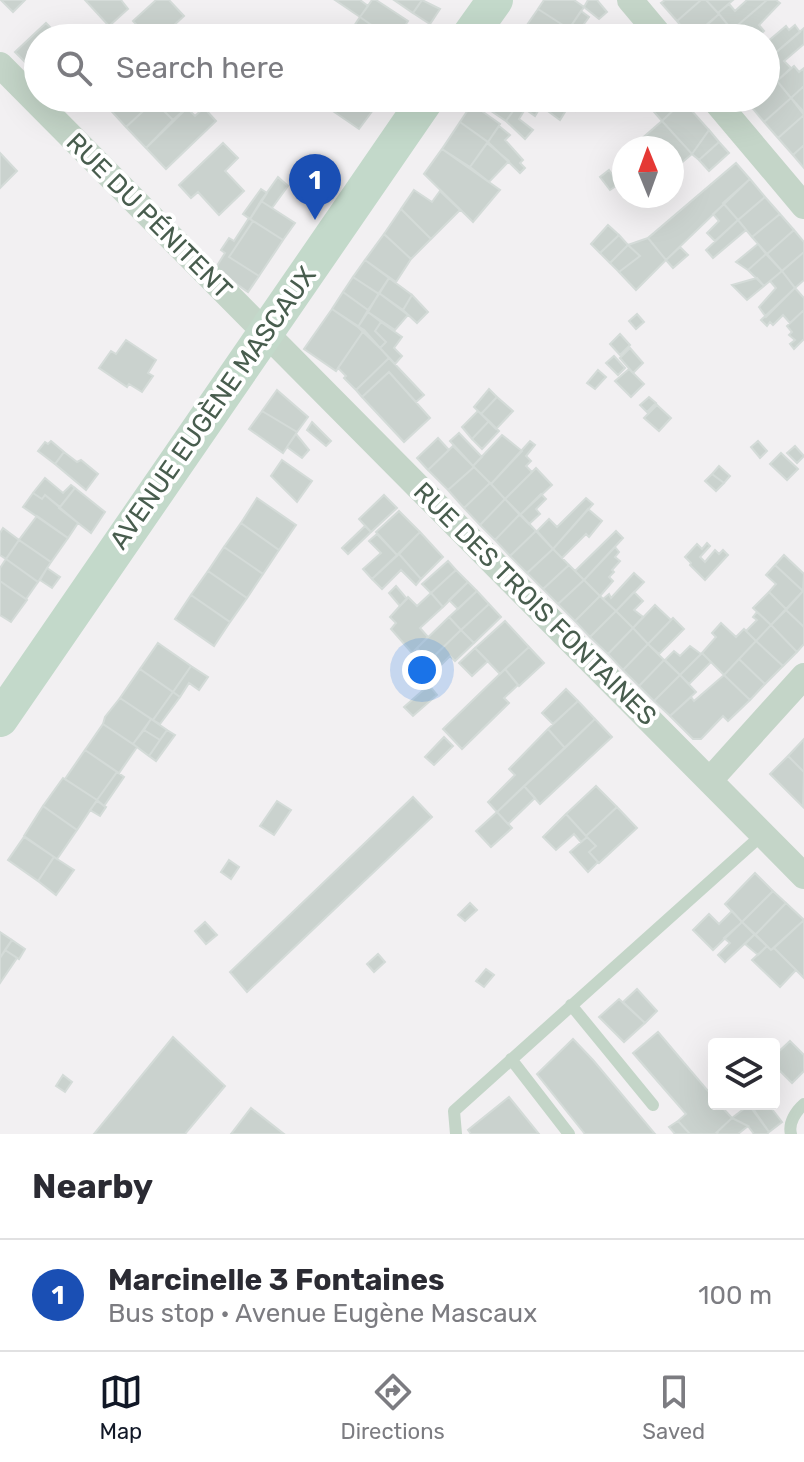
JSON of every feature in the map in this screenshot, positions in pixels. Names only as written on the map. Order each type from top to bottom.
[{"type":"main road","points":[[478,24],[495,0]]},
{"type":"main road","name":"AVENUE EUGÈNE MASCAUX","points":[[0,719],[417,112]]},
{"type":"street","points":[[630,0],[650,24]]},
{"type":"street","name":"RUE DU PÉNITENT","points":[[0,65],[24,89]]},
{"type":"street","name":"RUE DU PÉNITENT","points":[[46,112],[264,334]]},
{"type":"street","points":[[725,112],[804,206]]},
{"type":"street","name":"RUE DES TROIS FONTAINES","points":[[264,334],[804,876]]},
{"type":"street","points":[[710,780],[804,676]]},
{"type":"lane","points":[[456,1134],[454,1111],[763,834]]},
{"type":"lane","points":[[571,1005],[653,1105]]},
{"type":"lane","points":[[511,1059],[569,1134]]},
{"type":"lane","points":[[791,1134],[796,1110],[804,1104]]},
{"type":"building","points":[[1,0],[25,0],[13,12]]},
{"type":"building","points":[[85,0],[121,0],[128,9],[107,24]]},
{"type":"building","points":[[156,0],[169,0],[184,16],[175,24],[136,24],[133,21]]},
{"type":"building","points":[[335,0],[360,0],[368,6],[360,17]]},
{"type":"building","points":[[372,0],[376,0],[408,21],[406,24],[370,24],[360,17]]},
{"type":"building","points":[[394,0],[422,0],[413,13]]},
{"type":"building","points":[[422,0],[440,9],[430,24],[413,13]]},
{"type":"building","points":[[544,0],[574,0],[584,7],[572,24],[561,24],[538,9]]},
{"type":"building","points":[[588,0],[597,0],[607,12],[599,19],[584,7]]},
{"type":"building","points":[[665,0],[701,0],[677,21],[661,3]]},
{"type":"building","points":[[701,0],[706,0],[719,14],[707,24],[679,24],[677,21]]},
{"type":"building","points":[[706,0],[733,0],[718,13]]},
{"type":"building","points":[[747,0],[767,0],[739,24],[727,24],[718,13],[729,4],[735,11]]},
{"type":"building","points":[[767,0],[780,3],[760,24],[739,24]]},
{"type":"building","points":[[538,9],[561,24],[528,24]]},
{"type":"building","points":[[581,11],[589,17],[584,24],[572,24]]},
{"type":"building","points":[[719,14],[727,24],[708,24]]},
{"type":"building","points":[[360,17],[370,24],[355,24]]},
{"type":"building","points":[[795,25],[800,32],[780,49],[780,31],[786,26],[789,30]]},
{"type":"building","points":[[804,28],[804,44],[784,61],[791,68],[780,78],[780,49]]},
{"type":"building","points":[[24,44],[24,61],[15,52]]},
{"type":"building","points":[[794,66],[799,72],[804,68],[804,86],[791,98],[780,85],[780,78]]},
{"type":"building","points":[[780,85],[791,98],[780,108]]},
{"type":"building","points":[[804,86],[804,112],[791,98]]},
{"type":"building","points":[[791,98],[804,115],[778,138],[764,122],[775,112],[780,112],[780,108]]},
{"type":"building","points":[[112,112],[142,112],[126,127]]},
{"type":"building","points":[[142,112],[165,112],[173,120],[146,148],[126,127]]},
{"type":"building","points":[[165,112],[182,112],[173,120]]},
{"type":"building","points":[[183,112],[191,112],[195,116],[200,112],[208,112],[216,121],[166,169],[146,148]]},
{"type":"building","points":[[334,112],[372,112],[359,129]]},
{"type":"building","points":[[467,112],[483,112],[500,124],[488,142],[460,122]]},
{"type":"building","points":[[493,112],[512,112],[506,121]]},
{"type":"building","points":[[512,112],[523,112],[519,119],[533,130],[525,139],[506,121]]},
{"type":"building","points":[[549,112],[565,112],[560,120]]},
{"type":"building","points":[[654,112],[671,112],[662,121]]},
{"type":"building","points":[[671,112],[693,112],[709,130],[692,154],[684,145],[684,136],[676,136],[662,121]]},
{"type":"building","points":[[756,112],[775,112],[764,122]]},
{"type":"building","points":[[804,115],[804,145],[793,155],[778,138]]},
{"type":"building","points":[[662,121],[676,136],[645,136]]},
{"type":"building","points":[[460,122],[488,142],[470,167],[442,149]]},
{"type":"building","points":[[499,126],[510,135],[505,140],[523,160],[520,163],[525,168],[520,173],[488,142]]},
{"type":"building","points":[[709,130],[719,142],[699,160],[692,154]]},
{"type":"building","points":[[719,142],[729,153],[709,171],[699,160]]},
{"type":"building","points":[[223,143],[238,158],[225,171],[244,191],[219,215],[198,192],[191,198],[179,185]]},
{"type":"building","points":[[487,143],[509,161],[489,182],[470,167]]},
{"type":"building","points":[[684,145],[692,154],[684,161]]},
{"type":"building","points":[[804,145],[804,168],[793,155]]},
{"type":"building","points":[[442,149],[500,190],[473,222],[424,174]]},
{"type":"building","points":[[0,153],[17,171],[0,188]]},
{"type":"building","points":[[736,163],[750,179],[666,260],[648,238]]},
{"type":"building","points":[[609,170],[612,189],[610,190],[600,177]]},
{"type":"building","points":[[278,177],[288,186],[272,208],[261,201]]},
{"type":"building","points":[[750,179],[765,197],[738,220],[723,203]]},
{"type":"building","points":[[261,189],[267,193],[250,219],[243,214]]},
{"type":"building","points":[[414,190],[432,202],[440,191],[460,210],[431,239],[401,209]]},
{"type":"building","points":[[765,197],[780,214],[752,237],[738,220]]},
{"type":"building","points":[[261,201],[295,223],[283,240],[250,219]]},
{"type":"building","points":[[724,204],[738,220],[715,241],[707,233],[719,221],[713,214]]},
{"type":"building","points":[[401,209],[431,239],[411,259],[384,234]]},
{"type":"building","points":[[780,214],[794,230],[767,254],[752,237]]},
{"type":"building","points":[[249,218],[253,221],[229,257],[259,276],[248,292],[215,269],[225,253],[221,250],[229,238],[234,241]]},
{"type":"building","points":[[738,220],[746,230],[713,258],[706,250]]},
{"type":"building","points":[[253,221],[283,240],[259,276],[229,257]]},
{"type":"building","points":[[608,225],[619,235],[600,253],[591,244]]},
{"type":"building","points":[[794,230],[804,242],[804,252],[782,271],[767,254]]},
{"type":"building","points":[[384,234],[411,259],[396,282],[365,260]]},
{"type":"building","points":[[619,235],[628,245],[610,263],[600,253]]},
{"type":"building","points":[[648,238],[666,260],[636,290],[619,272],[640,256],[628,245]]},
{"type":"building","points":[[758,244],[766,254],[748,270],[736,262]]},
{"type":"building","points":[[628,245],[640,256],[619,272],[610,263]]},
{"type":"building","points":[[680,247],[688,255],[673,268],[666,260]]},
{"type":"building","points":[[804,252],[804,280],[795,288],[782,271]]},
{"type":"building","points":[[766,254],[782,271],[764,286],[748,270]]},
{"type":"building","points":[[365,260],[389,278],[379,294],[353,277]]},
{"type":"building","points":[[782,271],[795,288],[766,317],[759,307],[776,288],[770,281]]},
{"type":"building","points":[[353,277],[379,294],[368,310],[343,292]]},
{"type":"building","points":[[389,278],[412,295],[403,310],[379,293]]},
{"type":"building","points":[[757,278],[764,286],[747,300],[732,285]]},
{"type":"building","points":[[795,288],[804,298],[804,310],[790,323],[783,315],[773,325],[770,322],[767,326],[761,320]]},
{"type":"building","points":[[343,292],[368,310],[358,327],[332,309]]},
{"type":"building","points":[[379,293],[408,315],[395,330],[368,312]]},
{"type":"building","points":[[412,295],[428,312],[417,323],[403,310]]},
{"type":"building","points":[[332,309],[364,330],[336,371],[304,349]]},
{"type":"building","points":[[804,310],[804,339],[794,349],[790,344],[795,340],[789,335],[792,332],[787,326]]},
{"type":"building","points":[[368,312],[381,322],[375,331],[386,342],[380,348],[358,327]]},
{"type":"building","points":[[637,314],[644,322],[636,329],[629,321]]},
{"type":"building","points":[[381,322],[402,337],[394,348],[402,356],[395,364],[380,348],[386,342],[375,331]]},
{"type":"building","points":[[364,330],[389,358],[356,390],[338,368]]},
{"type":"building","points":[[620,334],[630,345],[620,355],[610,344]]},
{"type":"building","points":[[126,340],[156,360],[148,373],[153,376],[142,392],[129,384],[127,387],[99,368],[111,351],[116,354]]},
{"type":"building","points":[[630,348],[643,363],[633,373],[620,358]]},
{"type":"building","points":[[614,356],[625,368],[618,375],[606,363]]},
{"type":"building","points":[[389,358],[424,395],[416,402],[389,372],[362,397],[356,390]]},
{"type":"building","points":[[629,369],[644,384],[631,397],[615,381]]},
{"type":"building","points":[[598,370],[606,377],[595,389],[587,383]]},
{"type":"building","points":[[389,372],[430,418],[404,442],[362,397]]},
{"type":"building","points":[[489,389],[497,397],[481,414],[474,407]]},
{"type":"building","points":[[277,390],[308,417],[297,432],[262,411]]},
{"type":"building","points":[[497,397],[513,411],[496,429],[481,414]]},
{"type":"building","points":[[649,397],[656,403],[647,412],[640,405]]},
{"type":"building","points":[[657,405],[671,418],[659,431],[644,418]]},
{"type":"building","points":[[262,411],[297,432],[283,453],[249,429]]},
{"type":"building","points":[[478,411],[489,421],[472,439],[462,427]]},
{"type":"building","points":[[489,421],[499,431],[482,449],[472,439]]},
{"type":"building","points":[[312,422],[331,441],[326,446],[307,430]]},
{"type":"building","points":[[459,433],[482,457],[473,466],[450,441]]},
{"type":"building","points":[[296,434],[309,450],[302,458],[287,447]]},
{"type":"building","points":[[502,435],[522,451],[491,484],[473,466]]},
{"type":"building","points":[[438,438],[449,450],[428,470],[417,458]]},
{"type":"building","points":[[51,441],[64,452],[55,464],[38,451],[45,442],[48,444]]},
{"type":"building","points":[[530,441],[535,445],[526,456],[531,461],[526,466],[532,472],[505,499],[491,484]]},
{"type":"building","points":[[758,441],[767,451],[760,458],[751,447]]},
{"type":"building","points":[[453,446],[474,467],[448,490],[428,470]]},
{"type":"building","points":[[795,446],[804,456],[797,463],[787,453]]},
{"type":"building","points":[[64,452],[77,462],[81,460],[98,474],[86,490],[55,464]]},
{"type":"building","points":[[781,453],[798,469],[787,480],[770,464]]},
{"type":"building","points":[[282,460],[312,481],[297,502],[271,476]]},
{"type":"building","points":[[719,466],[730,476],[724,483],[712,474]]},
{"type":"building","points":[[474,467],[490,483],[464,508],[448,490]]},
{"type":"building","points":[[536,468],[552,485],[520,515],[505,499]]},
{"type":"building","points":[[712,474],[724,483],[716,491],[705,481]]},
{"type":"building","points":[[45,478],[63,493],[71,485],[75,488],[60,507],[45,495],[42,499],[33,493]]},
{"type":"building","points":[[490,483],[505,499],[480,525],[464,508]]},
{"type":"building","points":[[75,488],[105,512],[91,533],[59,508]]},
{"type":"building","points":[[33,493],[42,499],[45,495],[78,523],[68,538],[23,507]]},
{"type":"building","points":[[541,494],[546,499],[536,509],[540,514],[529,524],[520,515]]},
{"type":"building","points":[[384,495],[397,508],[371,532],[359,519]]},
{"type":"building","points":[[257,498],[296,525],[279,550],[241,523]]},
{"type":"building","points":[[586,498],[593,504],[553,549],[537,531],[549,519],[557,527]]},
{"type":"building","points":[[505,499],[520,514],[495,540],[480,525]]},
{"type":"building","points":[[588,509],[602,521],[589,537],[586,534],[562,558],[553,549]]},
{"type":"building","points":[[399,511],[420,532],[397,555],[376,532]]},
{"type":"building","points":[[520,514],[536,531],[510,556],[495,540]]},
{"type":"building","points":[[37,516],[68,538],[51,562],[19,540]]},
{"type":"building","points":[[241,523],[279,550],[263,574],[224,547]]},
{"type":"building","points":[[365,526],[371,532],[348,554],[342,548]]},
{"type":"building","points":[[3,528],[19,540],[6,559],[0,555],[0,533]]},
{"type":"building","points":[[536,531],[553,549],[527,573],[510,556]]},
{"type":"building","points":[[616,531],[623,538],[584,580],[575,571]]},
{"type":"building","points":[[420,532],[443,557],[421,579],[399,554]]},
{"type":"building","points":[[377,534],[397,555],[372,579],[363,569],[381,553],[369,541]]},
{"type":"building","points":[[19,540],[51,562],[38,582],[6,559]]},
{"type":"building","points":[[707,543],[710,546],[700,557],[705,562],[715,550],[719,554],[723,550],[728,555],[705,580],[685,557],[697,544],[702,549]]},
{"type":"building","points":[[224,547],[263,574],[247,598],[208,571]]},
{"type":"building","points":[[615,547],[619,552],[615,557],[620,561],[609,577],[613,581],[600,596],[584,580]]},
{"type":"building","points":[[553,549],[569,565],[543,589],[527,573]]},
{"type":"building","points":[[399,554],[421,579],[416,585],[401,570],[382,589],[372,579]]},
{"type":"building","points":[[784,555],[804,574],[803,591],[775,565]]},
{"type":"building","points":[[6,559],[38,582],[26,599],[0,581],[0,568]]},
{"type":"building","points":[[448,561],[456,570],[431,593],[422,584]]},
{"type":"building","points":[[569,565],[584,580],[558,604],[543,589]]},
{"type":"building","points":[[775,565],[803,591],[786,609],[769,592],[776,584],[766,575]]},
{"type":"building","points":[[47,568],[60,577],[52,588],[40,580]]},
{"type":"building","points":[[456,570],[468,582],[443,607],[431,593]]},
{"type":"building","points":[[208,571],[247,598],[230,622],[191,595]]},
{"type":"building","points":[[634,573],[644,582],[616,611],[603,599],[609,594],[611,598]]},
{"type":"building","points":[[584,580],[600,596],[575,621],[558,604]]},
{"type":"building","points":[[0,581],[27,600],[11,622],[0,615]]},
{"type":"building","points":[[468,582],[477,591],[458,609],[449,600]]},
{"type":"building","points":[[396,586],[407,599],[400,606],[389,593]]},
{"type":"building","points":[[477,591],[489,604],[461,630],[449,617]]},
{"type":"building","points":[[634,592],[643,601],[634,610],[643,617],[633,628],[616,611]]},
{"type":"building","points":[[769,592],[786,609],[771,625],[753,608]]},
{"type":"building","points":[[804,592],[804,627],[786,610]]},
{"type":"building","points":[[431,593],[443,607],[420,628],[428,637],[412,653],[391,629],[396,623],[390,617],[408,597],[417,606]]},
{"type":"building","points":[[191,595],[230,622],[214,646],[175,619]]},
{"type":"building","points":[[600,596],[616,611],[590,637],[575,621]]},
{"type":"building","points":[[489,604],[501,617],[474,643],[461,630]]},
{"type":"building","points":[[655,605],[671,620],[648,644],[633,628]]},
{"type":"building","points":[[786,610],[804,627],[804,644],[797,652],[771,625]]},
{"type":"building","points":[[616,611],[633,628],[608,654],[590,637]]},
{"type":"building","points":[[757,612],[771,625],[756,641],[746,631],[757,620],[753,617]]},
{"type":"building","points":[[449,617],[461,630],[429,661],[417,648]]},
{"type":"building","points":[[673,618],[684,629],[659,654],[648,644]]},
{"type":"building","points":[[505,621],[529,647],[500,674],[475,648]]},
{"type":"building","points":[[721,623],[736,637],[744,629],[756,641],[724,675],[702,653],[716,637],[712,633]]},
{"type":"building","points":[[771,625],[797,652],[783,666],[756,641]]},
{"type":"building","points":[[633,628],[648,644],[623,670],[608,654]]},
{"type":"building","points":[[461,630],[474,643],[455,661],[450,656],[437,669],[429,661]]},
{"type":"building","points":[[756,641],[783,666],[765,684],[739,659]]},
{"type":"building","points":[[158,643],[191,666],[173,692],[140,669]]},
{"type":"building","points":[[648,644],[664,660],[639,686],[623,670]]},
{"type":"building","points":[[690,646],[701,654],[680,675],[665,660],[674,651],[680,656]]},
{"type":"building","points":[[529,647],[544,663],[519,686],[505,669]]},
{"type":"building","points":[[475,648],[488,661],[472,676],[459,663]]},
{"type":"building","points":[[702,653],[711,662],[689,684],[680,675]]},
{"type":"building","points":[[739,659],[765,684],[750,700],[724,675]]},
{"type":"building","points":[[664,660],[680,675],[654,701],[639,686]]},
{"type":"building","points":[[191,666],[208,677],[199,690],[189,683],[180,697],[173,692]]},
{"type":"building","points":[[140,669],[173,692],[153,720],[120,698]]},
{"type":"building","points":[[505,669],[518,685],[504,698],[509,703],[462,749],[443,729]]},
{"type":"building","points":[[680,675],[696,692],[670,716],[654,701]]},
{"type":"building","points":[[724,675],[750,700],[728,721],[723,716],[701,739],[693,739],[670,716],[691,697],[694,701]]},
{"type":"building","points":[[429,685],[437,695],[413,716],[404,707]]},
{"type":"building","points":[[566,689],[578,701],[553,724],[542,713]]},
{"type":"building","points":[[173,692],[180,697],[160,724],[153,720]]},
{"type":"building","points":[[120,698],[151,719],[133,744],[103,724]]},
{"type":"building","points":[[578,701],[595,719],[565,748],[548,729]]},
{"type":"building","points":[[151,719],[167,730],[160,740],[144,730]]},
{"type":"building","points":[[595,719],[612,737],[540,804],[524,786]]},
{"type":"building","points":[[103,724],[137,747],[119,773],[85,750]]},
{"type":"building","points":[[548,729],[565,748],[497,812],[488,802],[515,775],[509,769]]},
{"type":"building","points":[[144,730],[160,740],[149,756],[133,744]]},
{"type":"building","points":[[167,730],[175,735],[156,761],[149,756]]},
{"type":"building","points":[[444,737],[453,746],[434,765],[425,757]]},
{"type":"building","points":[[804,739],[804,772],[788,756]]},
{"type":"building","points":[[85,750],[117,772],[97,800],[65,779]]},
{"type":"building","points":[[788,756],[804,772],[803,807],[770,774]]},
{"type":"building","points":[[117,772],[124,777],[104,806],[97,800]]},
{"type":"building","points":[[63,778],[97,800],[77,830],[43,806]]},
{"type":"building","points":[[524,786],[535,798],[508,824],[497,812]]},
{"type":"building","points":[[596,786],[617,807],[586,836],[566,814]]},
{"type":"building","points":[[413,797],[432,817],[247,992],[230,972]]},
{"type":"building","points":[[97,801],[106,807],[100,816],[90,810]]},
{"type":"building","points":[[277,801],[291,810],[274,835],[260,826]]},
{"type":"building","points":[[43,806],[77,830],[57,859],[24,836]]},
{"type":"building","points":[[617,807],[637,828],[599,863],[589,852],[596,846],[586,836]]},
{"type":"building","points":[[497,812],[512,828],[491,847],[476,831]]},
{"type":"building","points":[[566,814],[587,837],[581,842],[574,834],[556,850],[543,837]]},
{"type":"building","points":[[24,837],[54,857],[38,881],[8,860]]},
{"type":"building","points":[[587,837],[596,846],[589,852],[598,862],[588,872],[570,852]]},
{"type":"building","points":[[54,857],[74,870],[56,895],[38,881]]},
{"type":"building","points":[[229,860],[239,867],[231,879],[221,872]]},
{"type":"building","points":[[755,873],[773,891],[742,922],[725,904]]},
{"type":"building","points":[[773,891],[786,903],[755,935],[742,922]]},
{"type":"building","points":[[470,903],[477,910],[465,921],[458,915]]},
{"type":"building","points":[[786,903],[804,920],[771,950],[755,935]]},
{"type":"building","points":[[732,911],[742,922],[713,950],[693,930],[709,914],[719,924]]},
{"type":"building","points":[[804,920],[804,978],[774,948]]},
{"type":"building","points":[[205,922],[217,935],[206,944],[195,931]]},
{"type":"building","points":[[742,922],[755,934],[725,962],[718,955],[730,943],[724,938]]},
{"type":"building","points":[[0,932],[12,940],[0,958]]},
{"type":"building","points":[[755,934],[767,946],[758,955],[745,944]]},
{"type":"building","points":[[12,940],[25,949],[19,959],[5,950]]},
{"type":"building","points":[[767,946],[771,950],[774,948],[796,970],[780,987],[752,960]]},
{"type":"building","points":[[5,950],[17,958],[0,983],[0,958]]},
{"type":"building","points":[[378,954],[385,962],[374,972],[367,964]]},
{"type":"building","points":[[486,969],[494,975],[484,987],[476,981]]},
{"type":"building","points":[[637,989],[657,1011],[645,1023],[623,1002]]},
{"type":"building","points":[[619,999],[645,1023],[624,1042],[599,1017]]},
{"type":"building","points":[[658,1032],[708,1091],[708,1110],[725,1110],[732,1118],[715,1134],[690,1134],[678,1121],[686,1114],[633,1053]]},
{"type":"building","points":[[173,1037],[225,1086],[185,1134],[94,1134]]},
{"type":"building","points":[[573,1039],[655,1134],[585,1134],[537,1074]]},
{"type":"building","points":[[790,1041],[804,1055],[804,1071],[792,1083],[780,1071],[780,1050]]},
{"type":"building","points":[[63,1075],[72,1082],[65,1092],[56,1086]]},
{"type":"building","points":[[509,1097],[539,1134],[471,1134],[468,1130]]},
{"type":"building","points":[[251,1108],[284,1134],[231,1134]]},
{"type":"building","points":[[742,1110],[753,1110],[769,1132],[754,1134],[748,1126],[732,1118]]},
{"type":"building","points":[[754,1110],[773,1110],[782,1122],[769,1132]]},
{"type":"building","points":[[732,1118],[748,1126],[738,1134],[719,1134],[717,1132]]},
{"type":"building","points":[[678,1121],[690,1134],[675,1134],[669,1127]]},
{"type":"place","name":"Marcinelle 3 Fontaines","points":[[315,220]]}]
